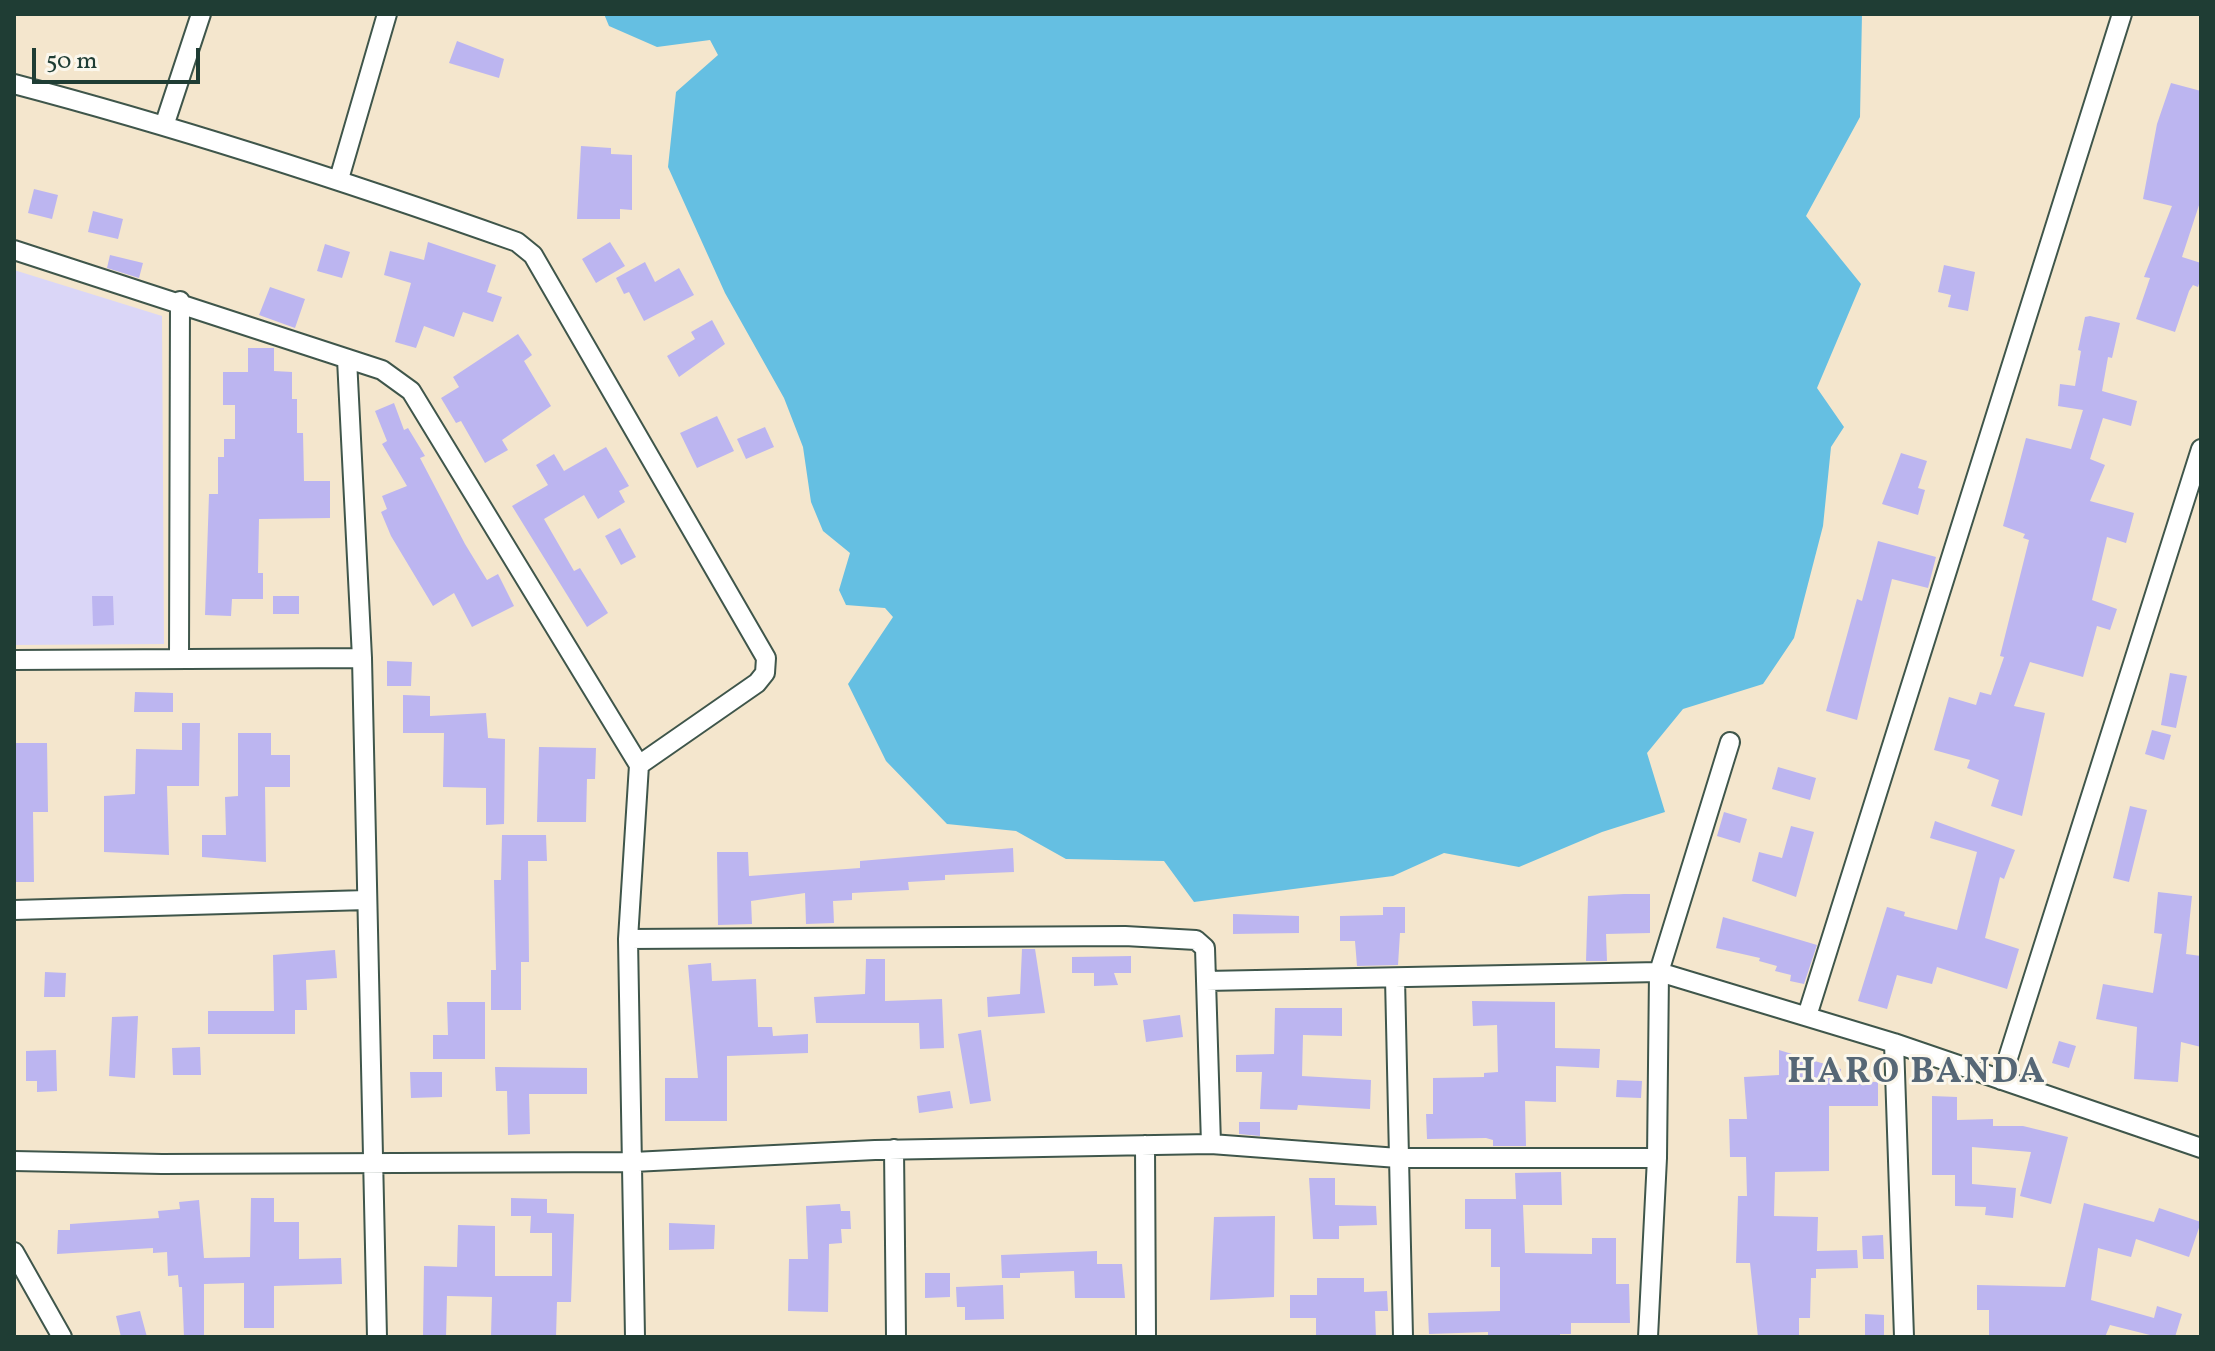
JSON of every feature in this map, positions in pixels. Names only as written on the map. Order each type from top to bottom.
[{"type":"street","points":[[165,123],[201,14]]},
{"type":"street","points":[[339,179],[387,14]]},
{"type":"street","points":[[1807,1016],[2122,14]]},
{"type":"street","points":[[14,84],[165,123],[339,179],[517,242],[533,255],[766,658],[765,673],[757,683],[639,765]]},
{"type":"street","points":[[14,250],[180,301],[382,370],[411,391],[639,765],[628,939],[635,1337]]},
{"type":"street","points":[[179,658],[180,301]]},
{"type":"street","points":[[347,359],[362,658],[377,1337]]},
{"type":"street","points":[[2001,1080],[2201,449]]},
{"type":"street","points":[[14,660],[362,658]]},
{"type":"street","points":[[1648,1337],[1657,1158],[1659,972],[1730,742]]},
{"type":"street","points":[[14,910],[367,900]]},
{"type":"street","points":[[628,939],[1188,938],[1205,948],[1211,1144]]},
{"type":"street","points":[[1206,981],[1659,972],[1894,1043],[2201,1148]]},
{"type":"street","points":[[1395,978],[1403,1337]]},
{"type":"street","points":[[1894,1043],[1904,1337]]},
{"type":"street","points":[[14,1161],[371,1164],[633,1162],[894,1149],[1211,1144],[1398,1158],[1657,1158]]},
{"type":"street","points":[[1145,1145],[1146,1337]]},
{"type":"street","points":[[894,1149],[896,1337]]},
{"type":"street","points":[[14,1252],[62,1337]]},
{"type":"shaded area","points":[[14,270],[162,316],[164,644],[14,645]]},
{"type":"water","points":[[604,14],[1862,14],[1860,117],[1806,216],[1861,284],[1817,388],[1844,427],[1831,447],[1823,526],[1794,638],[1763,684],[1683,709],[1647,753],[1665,812],[1602,832],[1519,867],[1444,853],[1393,876],[1194,902],[1164,861],[1066,859],[1016,831],[947,824],[886,761],[848,684],[893,617],[885,608],[846,605],[839,590],[850,553],[823,531],[811,502],[803,447],[784,398],[725,293],[668,167],[676,92],[718,55],[710,40],[657,47],[609,26]]},
{"type":"building","points":[[457,41],[504,59],[499,78],[449,63]]},
{"type":"building","points":[[2171,83],[2201,91],[2201,199],[2182,257],[2201,263],[2201,277],[2198,287],[2193,285],[2189,291],[2175,332],[2136,319],[2150,278],[2144,277],[2172,206],[2143,199],[2157,124]]},
{"type":"building","points":[[581,146],[611,148],[611,154],[632,155],[632,210],[620,209],[620,219],[577,219]]},
{"type":"building","points":[[34,189],[58,195],[52,219],[28,213]]},
{"type":"building","points":[[93,211],[123,219],[118,239],[88,232]]},
{"type":"building","points":[[428,242],[496,265],[487,292],[502,297],[493,322],[463,312],[454,337],[424,326],[416,348],[395,342],[411,283],[384,275],[390,251],[424,260]]},
{"type":"building","points":[[610,242],[625,266],[596,283],[582,259]]},
{"type":"building","points":[[325,244],[350,252],[342,278],[317,271]]},
{"type":"building","points":[[110,255],[143,263],[139,278],[107,268]]},
{"type":"building","points":[[645,262],[655,282],[679,268],[694,295],[644,321],[629,292],[624,294],[616,278]]},
{"type":"building","points":[[1944,265],[1975,272],[1968,311],[1948,307],[1951,295],[1938,292]]},
{"type":"building","points":[[270,287],[305,299],[295,328],[259,315]]},
{"type":"building","points":[[2085,317],[2120,323],[2112,358],[2108,357],[2102,391],[2137,401],[2131,426],[2103,418],[2090,459],[2105,465],[2090,501],[2134,513],[2126,543],[2107,537],[2092,600],[2117,609],[2110,630],[2097,626],[2083,677],[2030,662],[2014,706],[2045,713],[2022,816],[1991,806],[1999,780],[1967,768],[1970,760],[1934,750],[1949,697],[1976,705],[1980,692],[1991,695],[2004,657],[2000,656],[2029,540],[2023,538],[2025,534],[2003,526],[2026,438],[2071,449],[2083,410],[2058,406],[2060,384],[2075,386]]},
{"type":"building","points":[[712,320],[725,344],[679,377],[667,356],[695,339],[691,332]]},
{"type":"building","points":[[518,334],[532,355],[524,361],[551,406],[502,440],[508,450],[485,463],[461,421],[456,423],[441,398],[459,387],[453,377]]},
{"type":"building","points":[[248,348],[274,348],[274,371],[292,372],[292,399],[297,399],[297,433],[303,433],[304,481],[330,481],[330,518],[259,519],[258,573],[263,573],[263,599],[232,599],[231,616],[205,615],[209,494],[218,494],[218,457],[224,457],[224,439],[235,439],[235,405],[223,405],[223,372],[248,372]]},
{"type":"building","points":[[394,403],[404,430],[408,428],[425,456],[420,458],[465,544],[487,580],[498,574],[514,606],[472,627],[454,593],[433,606],[391,536],[381,512],[387,509],[382,496],[407,486],[382,444],[387,441],[375,411]]},
{"type":"building","points":[[717,416],[734,451],[697,468],[680,433]]},
{"type":"building","points":[[765,427],[774,447],[746,459],[737,439]]},
{"type":"building","points":[[606,447],[629,486],[619,491],[625,502],[598,519],[584,495],[544,519],[574,571],[580,568],[608,613],[587,627],[512,506],[548,485],[536,465],[554,454],[564,471]]},
{"type":"building","points":[[1901,453],[1927,461],[1918,488],[1925,490],[1918,515],[1882,504]]},
{"type":"building","points":[[620,528],[636,557],[621,565],[605,536]]},
{"type":"building","points":[[1878,541],[1936,557],[1928,588],[1892,579],[1857,720],[1826,711],[1857,599],[1862,601]]},
{"type":"building","points":[[92,596],[113,596],[114,625],[93,626]]},
{"type":"building","points":[[273,596],[299,596],[299,614],[273,614]]},
{"type":"building","points":[[387,661],[412,662],[411,686],[387,686]]},
{"type":"building","points":[[2170,673],[2187,676],[2176,728],[2161,725]]},
{"type":"building","points":[[135,692],[173,693],[173,712],[134,712]]},
{"type":"building","points":[[403,695],[430,696],[430,716],[486,713],[488,738],[505,739],[504,824],[486,825],[486,788],[443,787],[444,733],[403,733]]},
{"type":"building","points":[[182,723],[200,723],[199,786],[167,786],[169,855],[104,852],[104,796],[135,794],[136,749],[182,750]]},
{"type":"building","points":[[2152,730],[2171,735],[2164,760],[2145,754]]},
{"type":"building","points":[[238,733],[271,733],[271,755],[290,755],[290,787],[265,787],[266,862],[202,857],[202,835],[226,835],[225,797],[238,796]]},
{"type":"building","points":[[14,743],[47,743],[48,812],[33,812],[34,882],[14,882]]},
{"type":"building","points":[[539,747],[596,748],[595,779],[587,779],[586,822],[537,822]]},
{"type":"building","points":[[1778,767],[1816,778],[1810,800],[1772,789]]},
{"type":"building","points":[[2130,806],[2147,810],[2129,882],[2113,878]]},
{"type":"building","points":[[1724,812],[1747,819],[1740,843],[1717,836]]},
{"type":"building","points":[[1935,821],[2015,850],[2004,879],[2000,877],[1985,938],[2019,949],[2007,989],[1937,967],[1932,984],[1897,975],[1887,1009],[1858,1001],[1887,907],[1905,912],[1904,916],[1957,930],[1977,852],[1930,838]]},
{"type":"building","points":[[1791,826],[1814,832],[1796,897],[1752,881],[1759,852],[1782,858]]},
{"type":"building","points":[[502,835],[546,835],[547,861],[528,861],[529,962],[521,962],[521,1010],[491,1010],[491,970],[496,970],[494,880],[501,880]]},
{"type":"building","points":[[1013,848],[1014,872],[945,875],[945,880],[908,882],[909,890],[852,893],[852,900],[833,901],[834,923],[806,924],[805,893],[751,901],[752,924],[718,925],[717,852],[748,852],[749,876],[860,868],[860,861]]},
{"type":"building","points":[[2158,892],[2192,896],[2186,954],[2201,956],[2201,1047],[2181,1042],[2178,1082],[2134,1079],[2137,1027],[2096,1019],[2103,984],[2153,993],[2162,934],[2154,933]]},
{"type":"building","points":[[1650,894],[1650,933],[1606,934],[1607,961],[1586,961],[1588,896]]},
{"type":"building","points":[[1383,907],[1405,907],[1405,933],[1400,933],[1398,965],[1357,966],[1355,941],[1340,941],[1340,916],[1383,915]]},
{"type":"building","points":[[1233,914],[1299,916],[1299,933],[1233,934]]},
{"type":"building","points":[[1723,917],[1817,945],[1804,984],[1790,981],[1791,975],[1775,971],[1777,966],[1759,961],[1760,958],[1716,948]]},
{"type":"building","points":[[1022,949],[1035,949],[1045,1013],[988,1017],[987,997],[1020,994]]},
{"type":"building","points":[[335,950],[337,978],[306,980],[307,1010],[295,1010],[295,1034],[208,1034],[208,1011],[274,1011],[273,955]]},
{"type":"building","points":[[1131,956],[1131,973],[1114,973],[1118,985],[1094,986],[1094,973],[1072,973],[1072,957]]},
{"type":"building","points":[[866,959],[885,959],[885,1001],[942,999],[944,1048],[920,1049],[919,1023],[816,1023],[814,997],[865,994]]},
{"type":"building","points":[[711,963],[712,981],[756,979],[758,1027],[772,1027],[773,1036],[808,1034],[808,1053],[727,1056],[727,1121],[665,1121],[665,1078],[698,1078],[688,965]]},
{"type":"building","points":[[45,972],[66,973],[65,997],[44,997]]},
{"type":"building","points":[[1472,1001],[1555,1002],[1555,1048],[1600,1049],[1599,1068],[1556,1066],[1556,1102],[1525,1101],[1526,1146],[1493,1146],[1493,1140],[1486,1138],[1427,1139],[1426,1114],[1433,1114],[1433,1078],[1484,1077],[1484,1073],[1498,1072],[1497,1025],[1473,1026]]},
{"type":"building","points":[[447,1002],[485,1002],[485,1059],[433,1059],[433,1035],[448,1035]]},
{"type":"building","points":[[1275,1008],[1342,1008],[1342,1036],[1303,1035],[1302,1076],[1371,1080],[1370,1109],[1298,1105],[1297,1110],[1260,1109],[1262,1072],[1236,1072],[1236,1055],[1274,1054]]},
{"type":"building","points":[[1180,1015],[1183,1037],[1146,1042],[1143,1020]]},
{"type":"building","points":[[138,1016],[135,1078],[109,1076],[112,1017]]},
{"type":"building","points":[[981,1030],[991,1101],[970,1104],[958,1034]]},
{"type":"building","points":[[2059,1041],[2076,1046],[2069,1068],[2052,1063]]},
{"type":"building","points":[[200,1047],[201,1075],[173,1075],[172,1048]]},
{"type":"building","points":[[56,1050],[57,1091],[37,1092],[37,1081],[26,1081],[26,1051]]},
{"type":"building","points":[[1779,1050],[1841,1069],[1839,1081],[1878,1082],[1878,1106],[1829,1106],[1829,1171],[1775,1172],[1774,1216],[1818,1217],[1817,1251],[1857,1250],[1858,1268],[1816,1269],[1816,1278],[1811,1278],[1810,1318],[1799,1318],[1799,1337],[1758,1337],[1750,1263],[1736,1263],[1738,1196],[1747,1196],[1746,1157],[1730,1157],[1729,1119],[1747,1119],[1744,1077],[1779,1075]]},
{"type":"building","points":[[495,1067],[587,1068],[587,1094],[529,1094],[530,1134],[508,1135],[507,1091],[496,1091]]},
{"type":"building","points":[[410,1072],[442,1072],[442,1097],[411,1098]]},
{"type":"building","points":[[1617,1080],[1642,1081],[1641,1098],[1616,1097]]},
{"type":"building","points":[[950,1091],[953,1108],[919,1113],[917,1096]]},
{"type":"building","points":[[1932,1096],[1957,1097],[1957,1120],[1993,1119],[1993,1126],[2023,1126],[2068,1137],[2051,1204],[2020,1196],[2031,1152],[1972,1147],[1972,1184],[2016,1188],[2013,1218],[1985,1215],[1986,1207],[1955,1206],[1955,1175],[1932,1175]]},
{"type":"building","points":[[1239,1122],[1260,1122],[1260,1136],[1239,1134]]},
{"type":"building","points":[[1561,1172],[1562,1205],[1523,1205],[1525,1253],[1592,1254],[1592,1238],[1616,1238],[1616,1284],[1629,1284],[1630,1323],[1571,1323],[1571,1334],[1560,1334],[1560,1337],[1488,1337],[1488,1332],[1429,1334],[1428,1313],[1500,1311],[1500,1267],[1491,1267],[1491,1229],[1465,1229],[1465,1199],[1516,1199],[1515,1173]]},
{"type":"building","points":[[1309,1178],[1335,1178],[1335,1205],[1376,1206],[1377,1225],[1339,1226],[1339,1239],[1313,1239]]},
{"type":"building","points":[[251,1198],[274,1198],[274,1222],[299,1222],[299,1259],[341,1258],[342,1284],[274,1286],[274,1328],[244,1328],[244,1283],[204,1284],[204,1337],[184,1337],[182,1287],[179,1287],[178,1275],[168,1276],[167,1252],[153,1253],[153,1248],[57,1254],[58,1230],[70,1230],[70,1224],[159,1218],[158,1211],[180,1209],[179,1202],[199,1200],[204,1258],[250,1257]]},
{"type":"building","points":[[511,1198],[547,1199],[547,1213],[574,1214],[571,1302],[557,1302],[556,1337],[491,1337],[492,1297],[447,1296],[446,1337],[423,1337],[424,1266],[457,1267],[458,1225],[495,1226],[495,1276],[552,1276],[552,1233],[530,1233],[531,1216],[511,1216]]},
{"type":"building","points":[[2084,1203],[2154,1222],[2159,1208],[2201,1222],[2189,1257],[2136,1239],[2131,1257],[2098,1248],[2091,1300],[2154,1318],[2157,1306],[2182,1314],[2175,1337],[2158,1337],[2110,1325],[2105,1337],[1989,1337],[1989,1310],[1977,1310],[1977,1285],[2065,1287]]},
{"type":"building","points":[[840,1204],[841,1211],[850,1211],[851,1229],[841,1229],[842,1243],[829,1244],[828,1312],[788,1311],[789,1259],[808,1259],[806,1206]]},
{"type":"building","points":[[1275,1216],[1274,1297],[1210,1300],[1214,1217]]},
{"type":"building","points":[[669,1223],[715,1225],[714,1249],[669,1250]]},
{"type":"building","points":[[1883,1235],[1884,1259],[1863,1259],[1862,1236]]},
{"type":"building","points":[[1097,1251],[1097,1264],[1122,1264],[1125,1298],[1075,1298],[1074,1271],[1020,1273],[1020,1278],[1002,1278],[1001,1255]]},
{"type":"building","points":[[925,1273],[950,1273],[950,1297],[925,1298]]},
{"type":"building","points":[[1317,1278],[1364,1278],[1364,1292],[1387,1291],[1388,1311],[1375,1311],[1376,1337],[1316,1337],[1316,1318],[1290,1318],[1290,1295],[1317,1295]]},
{"type":"building","points":[[1003,1285],[1004,1319],[965,1320],[965,1307],[957,1307],[956,1287]]},
{"type":"building","points":[[140,1311],[147,1337],[121,1337],[116,1316]]},
{"type":"building","points":[[1865,1314],[1884,1315],[1884,1337],[1865,1337]]},
{"type":"district","name":"HARO BANDA","points":[[1917,1075]]}]
